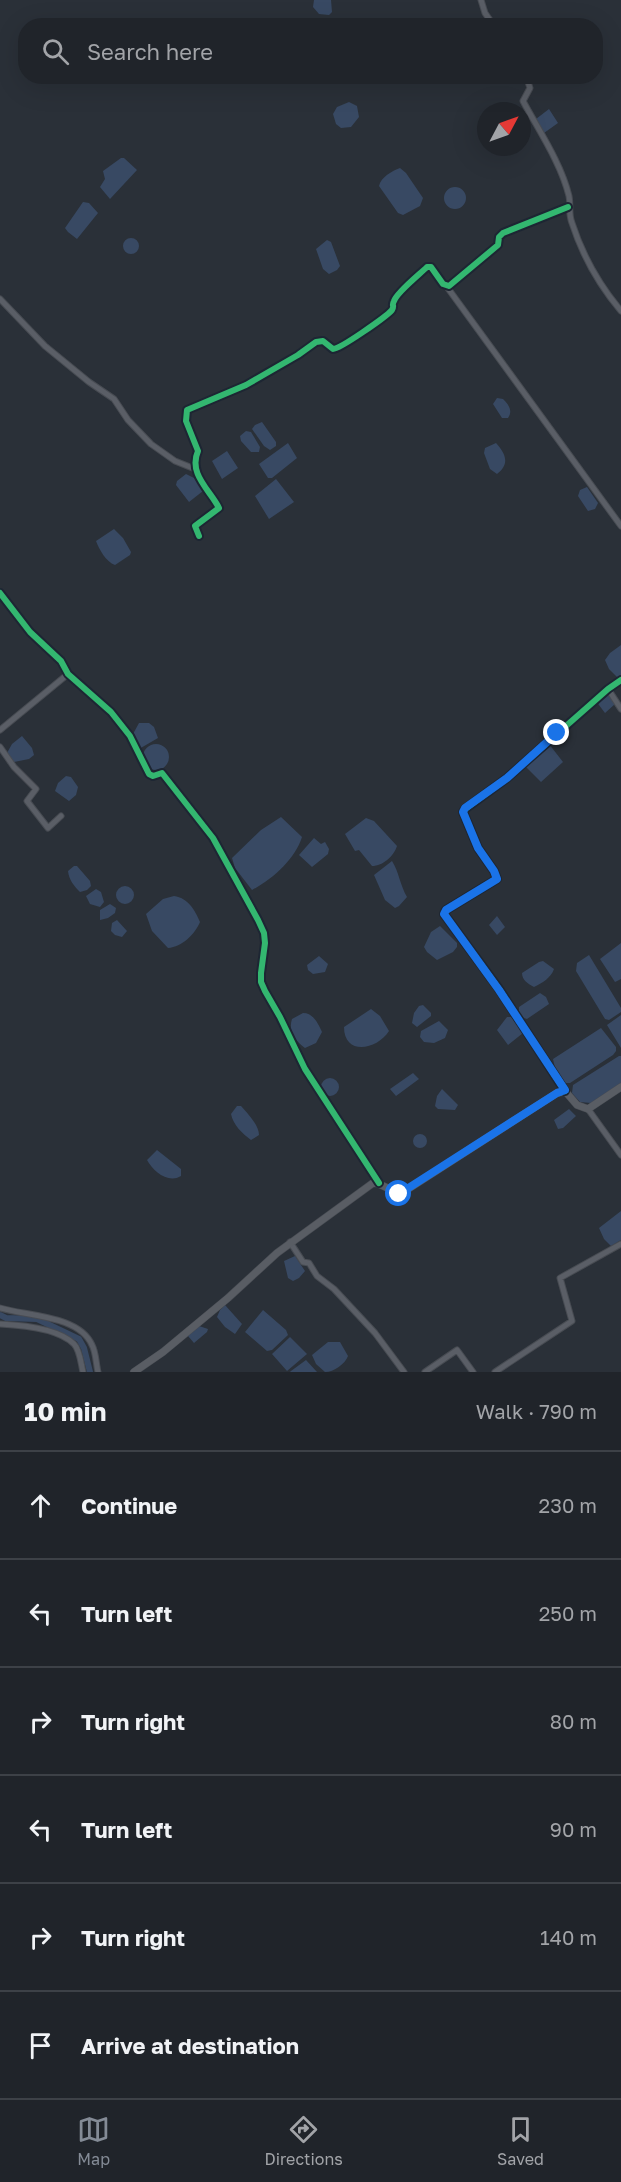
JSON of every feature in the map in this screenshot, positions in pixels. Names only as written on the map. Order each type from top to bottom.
[{"type":"main road","points":[[134,1372],[188,1332],[290,1242],[373,1183],[379,1183],[396,1193],[405,1191],[557,1093],[565,1090],[577,1105],[588,1109],[621,1087]]},
{"type":"street","points":[[481,0],[488,18]]},
{"type":"street","points":[[529,84],[530,88],[524,101],[555,162],[569,196],[568,207],[572,223],[590,265],[621,311]]},
{"type":"street","points":[[447,287],[490,253],[498,245],[499,237],[503,233],[568,207]]},
{"type":"street","points":[[199,536],[195,526],[219,508],[195,469],[194,461],[198,452],[186,421],[189,408],[246,385],[316,342],[323,341],[333,349],[339,348],[368,329],[392,309],[395,299],[429,266],[447,287],[621,526]]},
{"type":"street","points":[[0,299],[45,346],[114,399],[128,420],[151,444],[175,461],[195,469]]},
{"type":"street","points":[[0,593],[30,632],[61,661],[68,674],[111,712],[130,736],[149,774],[153,776],[162,773],[213,838],[264,933],[266,953],[261,982],[265,991],[305,1069],[379,1183]]},
{"type":"street","points":[[0,730],[68,674]]},
{"type":"street","points":[[565,1090],[499,990],[444,914],[446,910],[497,879],[468,826],[463,812],[465,808],[507,778],[621,680]]},
{"type":"street","points":[[608,689],[621,708]]},
{"type":"street","points":[[0,747],[36,789],[27,801],[48,828],[62,816]]},
{"type":"street","points":[[588,1109],[621,1155]]},
{"type":"street","points":[[290,1242],[303,1262],[309,1263],[317,1276],[334,1290],[375,1333],[404,1372]]},
{"type":"street","points":[[495,1372],[572,1321],[560,1278],[621,1244]]},
{"type":"street","points":[[0,1308],[13,1312],[38,1314],[61,1321],[84,1333],[93,1345],[98,1372]]},
{"type":"street","points":[[0,1324],[45,1330],[73,1343],[83,1372]]},
{"type":"street","points":[[425,1372],[457,1350],[473,1372]]},
{"type":"water","points":[[314,0],[331,0],[332,12],[329,15],[319,14],[313,7]]},
{"type":"water","points":[[349,102],[357,106],[359,117],[351,127],[341,128],[336,124],[333,114],[337,107]]},
{"type":"water","points":[[549,109],[558,123],[544,133],[536,119]]},
{"type":"water","points":[[121,158],[137,170],[110,199],[100,187],[105,179],[103,171]]},
{"type":"water","points":[[400,168],[423,198],[420,206],[403,215],[398,213],[379,186],[384,177]]},
{"type":"water","points":[[455,187],[463,190],[466,198],[463,206],[455,209],[447,206],[444,198],[447,190]]},
{"type":"water","points":[[83,202],[89,203],[98,213],[77,239],[65,228]]},
{"type":"water","points":[[131,238],[139,246],[131,254],[123,246]]},
{"type":"water","points":[[327,240],[331,242],[340,266],[329,274],[323,269],[316,249]]},
{"type":"water","points":[[497,398],[503,399],[509,406],[508,418],[502,418],[493,404]]},
{"type":"water","points":[[262,422],[276,442],[276,446],[270,450],[264,446],[252,429]]},
{"type":"water","points":[[246,431],[251,432],[260,447],[259,452],[251,452],[241,441],[240,436]]},
{"type":"water","points":[[288,443],[297,458],[272,478],[268,478],[259,464]]},
{"type":"water","points":[[496,443],[505,459],[504,466],[497,474],[490,469],[484,453],[485,448]]},
{"type":"water","points":[[227,451],[238,468],[222,479],[212,461]]},
{"type":"water","points":[[186,474],[194,478],[203,491],[189,502],[176,485],[177,481]]},
{"type":"water","points":[[276,479],[294,502],[269,519],[255,496]]},
{"type":"water","points":[[587,487],[598,503],[595,509],[588,511],[578,496],[580,490]]},
{"type":"water","points":[[114,529],[123,538],[131,552],[115,565],[106,558],[96,541]]},
{"type":"water","points":[[621,645],[621,677],[617,677],[609,669],[605,660]]},
{"type":"water","points":[[607,692],[615,704],[605,713],[596,701]]},
{"type":"water","points":[[139,723],[149,723],[154,727],[158,738],[139,749],[133,734]]},
{"type":"water","points":[[22,736],[32,748],[34,755],[29,759],[14,762],[7,753],[12,744]]},
{"type":"water","points":[[156,744],[165,748],[169,757],[165,766],[156,770],[147,766],[143,757],[147,748]]},
{"type":"water","points":[[549,744],[563,762],[541,782],[524,765]]},
{"type":"water","points":[[66,776],[71,777],[78,787],[76,795],[69,801],[55,791],[58,783]]},
{"type":"water","points":[[281,817],[302,837],[299,845],[282,868],[252,890],[235,868],[232,858],[261,830]]},
{"type":"water","points":[[366,818],[374,821],[397,846],[388,860],[376,866],[372,866],[359,850],[355,851],[345,834]]},
{"type":"water","points":[[314,838],[321,844],[325,842],[329,849],[328,854],[312,867],[299,855]]},
{"type":"water","points":[[392,861],[407,897],[395,908],[385,900],[374,875]]},
{"type":"water","points":[[77,866],[90,881],[91,886],[87,890],[80,892],[71,880],[68,871]]},
{"type":"water","points":[[125,886],[131,889],[134,895],[131,901],[125,904],[119,901],[116,895],[119,889]]},
{"type":"water","points":[[96,889],[101,892],[104,902],[100,907],[90,904],[86,896]]},
{"type":"water","points":[[174,896],[190,905],[200,922],[187,939],[168,948],[152,931],[146,914],[163,899]]},
{"type":"water","points":[[110,904],[116,908],[115,913],[100,920],[100,910]]},
{"type":"water","points":[[497,916],[505,927],[497,935],[489,925]]},
{"type":"water","points":[[117,920],[127,931],[122,937],[111,931],[112,923]]},
{"type":"water","points":[[440,926],[457,943],[457,947],[453,952],[437,960],[424,947],[431,932]]},
{"type":"water","points":[[621,943],[621,979],[615,982],[600,959]]},
{"type":"water","points":[[589,955],[621,1008],[621,1012],[609,1020],[605,1019],[576,971],[577,963]]},
{"type":"water","points":[[319,956],[328,964],[325,972],[313,974],[308,970],[307,965]]},
{"type":"water","points":[[543,961],[554,969],[553,972],[534,987],[524,980],[522,973]]},
{"type":"water","points":[[540,993],[546,997],[549,1004],[527,1019],[524,1018],[519,1007]]},
{"type":"water","points":[[423,1005],[431,1016],[417,1027],[412,1023],[414,1013],[419,1006]]},
{"type":"water","points":[[371,1009],[380,1016],[389,1031],[369,1046],[355,1046],[349,1043],[344,1027]]},
{"type":"water","points":[[307,1013],[317,1022],[322,1032],[316,1043],[305,1048],[295,1039],[291,1028],[292,1019]]},
{"type":"water","points":[[621,1015],[621,1048],[607,1025]]},
{"type":"water","points":[[507,1017],[511,1017],[523,1033],[508,1045],[497,1030]]},
{"type":"water","points":[[439,1021],[448,1030],[445,1038],[434,1043],[424,1042],[420,1037],[421,1031]]},
{"type":"water","points":[[601,1028],[616,1047],[616,1051],[570,1083],[565,1083],[555,1068],[553,1059]]},
{"type":"water","points":[[621,1056],[621,1083],[591,1103],[580,1102],[572,1093],[573,1085]]},
{"type":"water","points":[[413,1073],[419,1079],[396,1096],[390,1089]]},
{"type":"water","points":[[326,1078],[334,1078],[339,1083],[337,1094],[326,1096],[321,1091],[321,1083]]},
{"type":"water","points":[[442,1089],[458,1105],[455,1110],[438,1109],[435,1106],[437,1096]]},
{"type":"water","points":[[237,1106],[241,1106],[257,1127],[259,1135],[251,1140],[239,1129],[232,1118],[231,1114]]},
{"type":"water","points":[[569,1109],[576,1116],[563,1128],[558,1129],[554,1120]]},
{"type":"water","points":[[417,1134],[423,1134],[427,1141],[423,1148],[417,1148],[413,1144],[413,1138]]},
{"type":"water","points":[[157,1150],[181,1169],[181,1176],[166,1177],[153,1168],[147,1160]]},
{"type":"water","points":[[621,1211],[621,1240],[611,1246],[604,1239],[599,1228]]},
{"type":"water","points":[[295,1256],[305,1271],[293,1281],[288,1278],[284,1261]]},
{"type":"water","points":[[225,1305],[242,1324],[235,1334],[217,1317]]},
{"type":"water","points":[[263,1310],[286,1330],[288,1335],[272,1350],[267,1351],[245,1332]]},
{"type":"water","points":[[199,1326],[208,1329],[194,1343],[188,1336],[189,1332]]},
{"type":"water","points":[[290,1337],[307,1354],[287,1371],[272,1354]]},
{"type":"water","points":[[328,1342],[340,1342],[348,1356],[339,1367],[325,1372],[316,1364],[312,1355]]},
{"type":"water","points":[[306,1360],[317,1372],[290,1372],[291,1371]]},
{"type":"waterway","points":[[0,1315],[6,1318],[37,1319],[79,1339],[84,1348],[90,1372]]},
{"type":"cycle path","points":[[199,536],[195,526],[219,508],[198,474],[196,467],[198,451],[186,421],[187,410],[246,385],[316,342],[323,341],[333,349],[337,348],[392,310],[399,293],[427,267],[431,267],[443,284],[449,286],[498,245],[499,237],[503,233],[568,207]]},
{"type":"cycle path","points":[[0,593],[30,632],[61,661],[68,674],[111,712],[130,736],[149,774],[153,776],[162,773],[213,838],[264,933],[261,982],[265,991],[305,1069],[379,1183]]},
{"type":"cycle path","points":[[565,1091],[499,989],[444,914],[446,910],[497,879],[478,848],[463,812],[465,809],[507,778],[621,680]]},
{"type":"route","points":[[399,1194],[560,1091],[565,1090],[499,990],[444,917],[446,910],[497,879],[468,826],[463,812],[465,808],[507,778],[557,733]]}]
